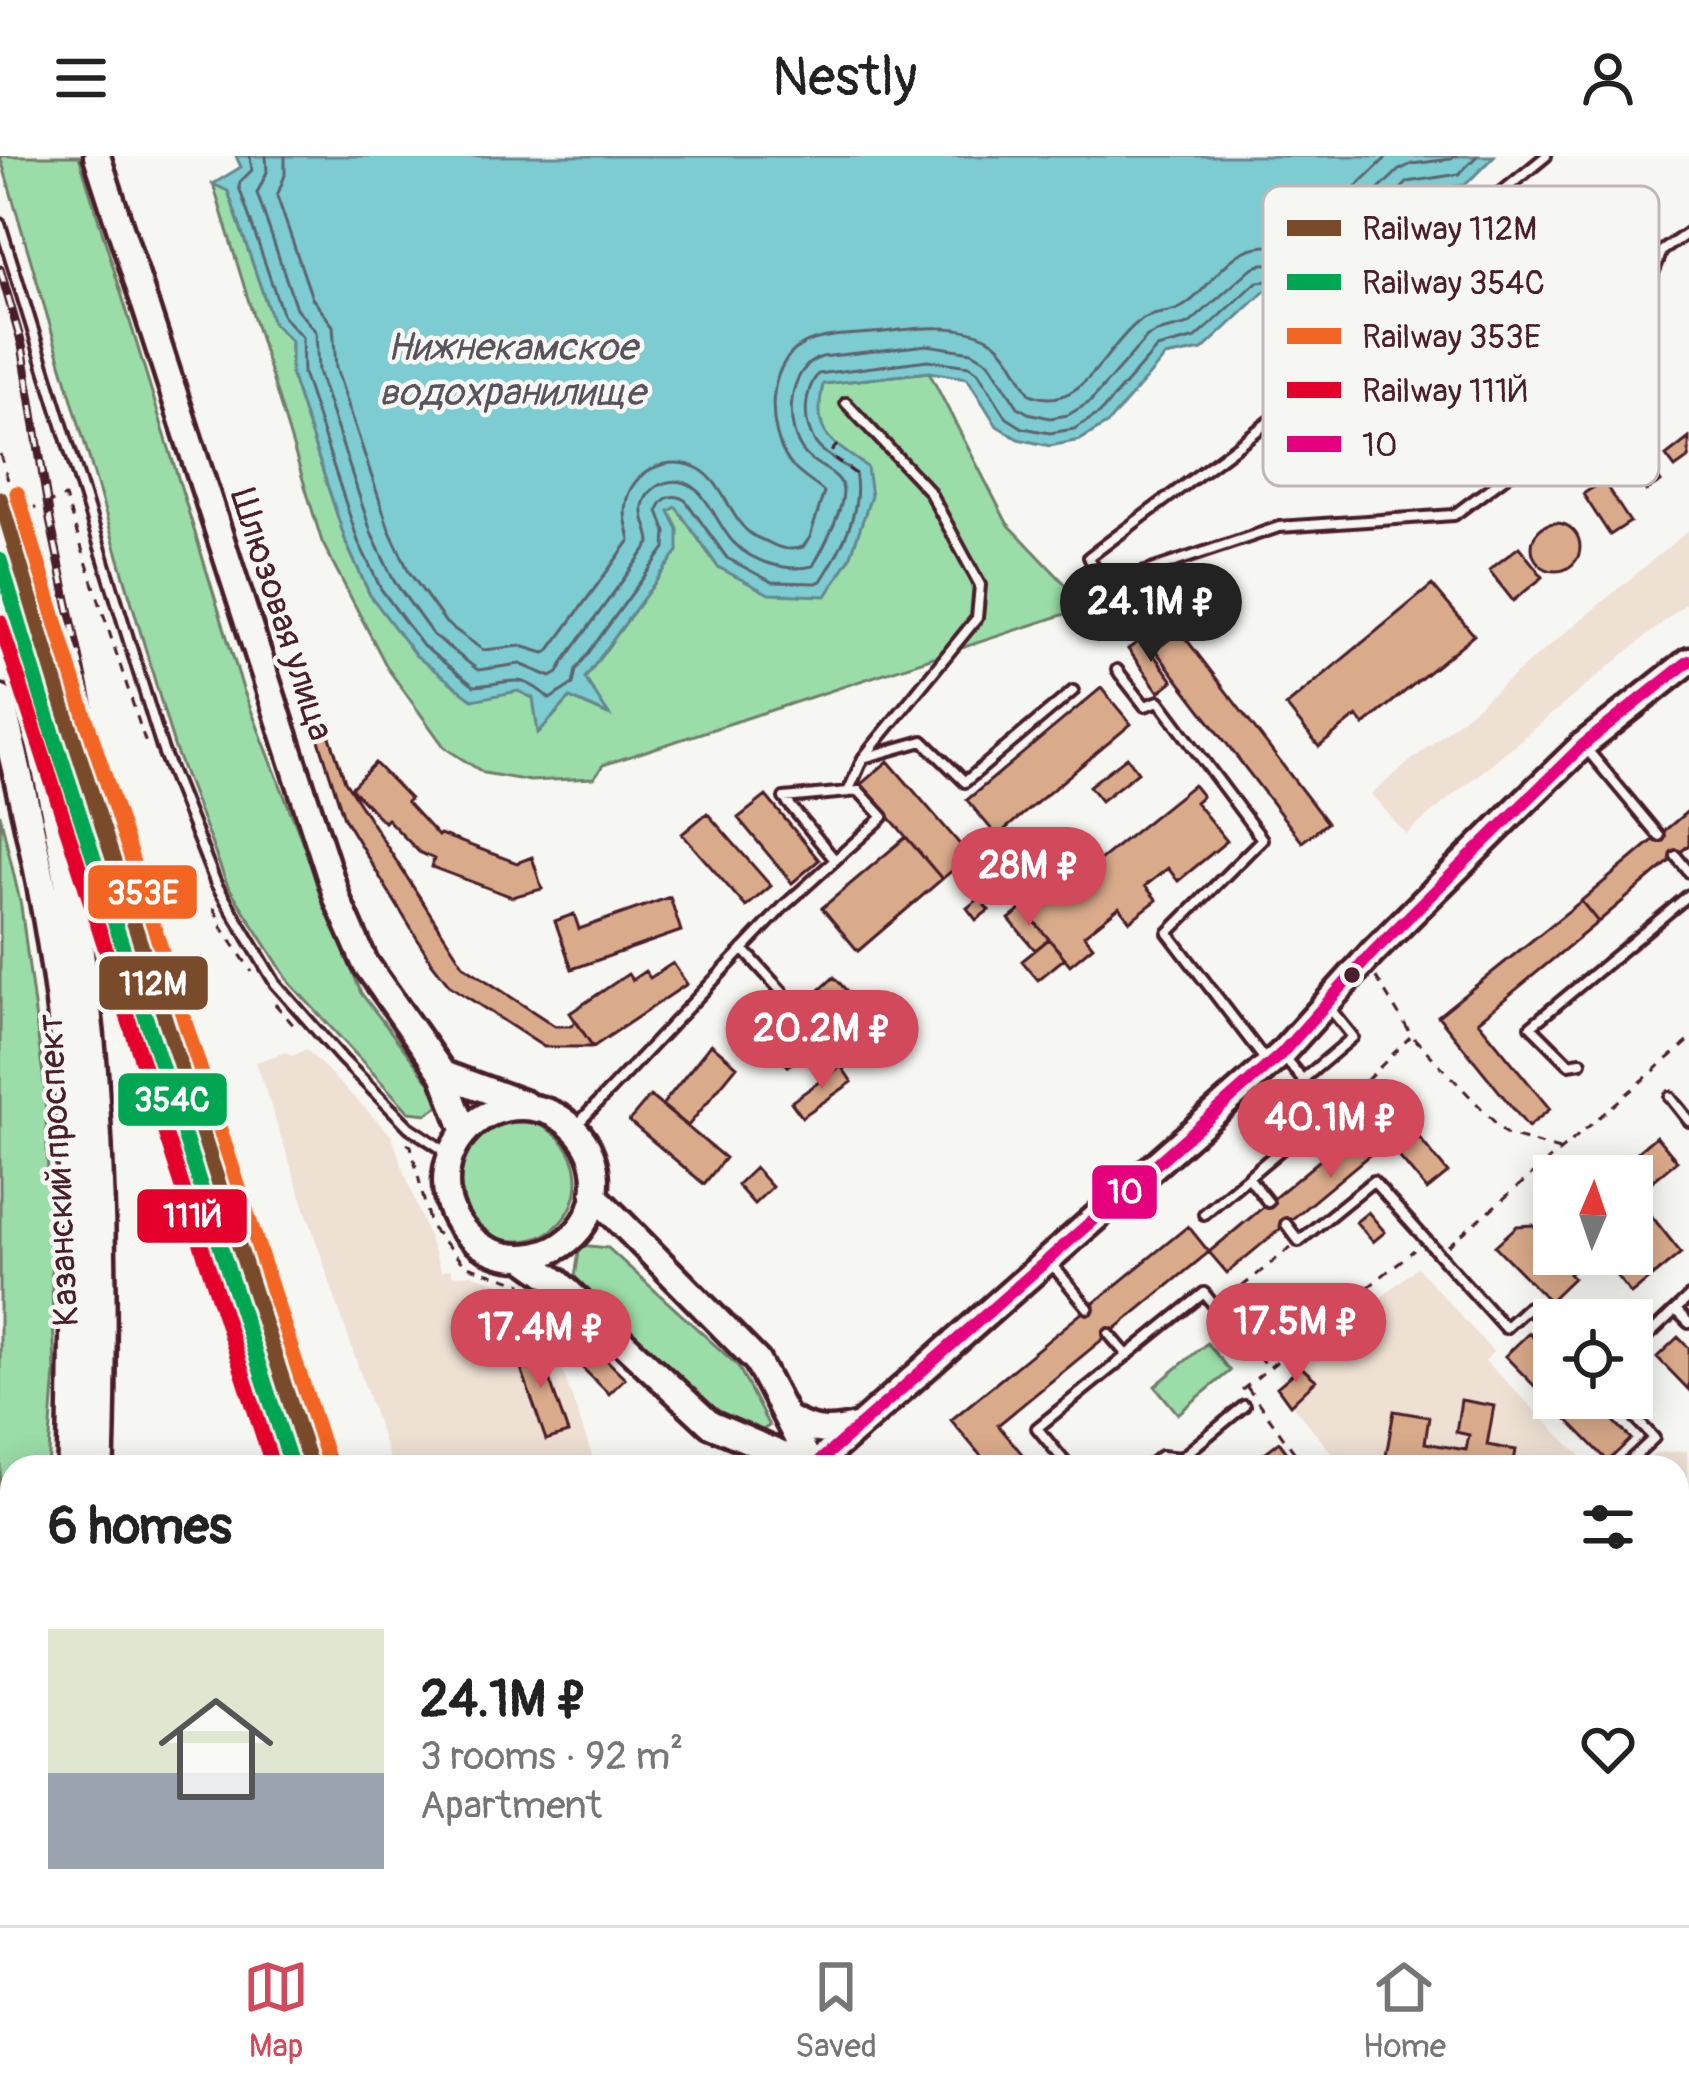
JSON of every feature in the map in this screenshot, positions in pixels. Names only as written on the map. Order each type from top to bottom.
[{"type":"main road","name":"Казанский проспект","points":[[0,591],[58,827],[83,985],[99,1169],[100,1455]]},
{"type":"main road","name":"Казанский проспект","points":[[0,700],[31,834],[67,1064],[73,1170],[73,1455]]},
{"type":"street","name":"Шлюзовая улица","points":[[97,156],[338,901],[364,964],[443,1074],[465,1132]]},
{"type":"street","points":[[826,1455],[1275,1059],[1366,960],[1583,745],[1689,661]]},
{"type":"street","points":[[443,1074],[548,1112],[573,1129],[593,1161],[596,1178],[587,1217],[559,1246],[526,1258]]},
{"type":"street","points":[[548,1112],[522,1107],[499,1110],[465,1132],[446,1172],[446,1193],[454,1216],[482,1246],[526,1258],[558,1282],[710,1424],[784,1455]]},
{"type":"street","points":[[594,1195],[757,1361],[806,1455]]},
{"type":"street","points":[[787,1418],[822,1432],[861,1425]]},
{"type":"lane","points":[[1509,186],[1546,156]]},
{"type":"lane","points":[[0,224],[163,751],[216,884],[275,983],[342,1060],[409,1126],[451,1155]]},
{"type":"lane","points":[[1659,258],[1689,232]]},
{"type":"lane","points":[[846,403],[929,491],[980,585],[976,618],[862,758],[848,792]]},
{"type":"lane","points":[[1263,426],[1089,557],[1103,586],[1279,526],[1454,515],[1493,486]]},
{"type":"lane","points":[[1117,670],[1145,706],[1159,701],[1262,838],[1168,933],[1275,1059],[1328,1109],[1204,1214]]},
{"type":"lane","points":[[862,758],[923,741],[965,782],[1073,691]]},
{"type":"lane","points":[[1583,745],[1659,836]]},
{"type":"lane","points":[[573,1129],[785,904],[883,818],[860,791],[784,799],[835,860]]},
{"type":"lane","points":[[1676,856],[1689,872]]},
{"type":"lane","points":[[1581,1062],[1569,1064],[1531,1027],[1689,895]]},
{"type":"lane","points":[[743,949],[783,993]]},
{"type":"lane","points":[[1302,1080],[1353,1037],[1327,1004]]},
{"type":"lane","points":[[1670,1097],[1689,1121]]},
{"type":"lane","points":[[1248,1177],[1268,1202]]},
{"type":"lane","points":[[1286,1225],[1299,1240],[1373,1181],[1505,1328],[1528,1306],[1533,1311]]},
{"type":"lane","points":[[1049,1261],[1088,1308]]},
{"type":"lane","points":[[1059,1455],[1037,1427],[1204,1293],[1218,1308]]},
{"type":"lane","points":[[1653,1332],[1689,1297]]},
{"type":"lane","points":[[1676,1310],[1689,1323]]},
{"type":"lane","points":[[1109,1334],[1127,1355]]},
{"type":"lane","points":[[1185,1455],[1244,1406]]},
{"type":"lane","points":[[1636,1419],[1654,1438],[1636,1455]]},
{"type":"path","points":[[837,445],[829,454],[862,479]]},
{"type":"path","points":[[0,454],[18,513],[65,497],[146,742]]},
{"type":"path","points":[[214,908],[256,978]]},
{"type":"path","points":[[1366,960],[1412,1036],[1506,1134],[1561,1151]]},
{"type":"path","points":[[268,994],[295,1027]]},
{"type":"path","points":[[1328,1109],[1344,1106],[1412,1036]]},
{"type":"path","points":[[1438,1255],[1689,1041]]},
{"type":"path","points":[[394,1129],[411,1146],[430,1226],[464,1265],[526,1285]]},
{"type":"path","points":[[1268,1369],[1218,1308],[1299,1240]]},
{"type":"path","points":[[1297,1455],[1244,1388],[1425,1241]]},
{"type":"shaded area","points":[[1689,530],[1689,601],[1406,834],[1371,794]]},
{"type":"shaded area","points":[[306,1049],[391,1135],[441,1272],[471,1274],[513,1288],[524,1299],[535,1299],[592,1455],[388,1455],[256,1062],[286,1052],[293,1056]]},
{"type":"shaded area","points":[[1417,1267],[1493,1352],[1485,1361],[1533,1409],[1533,1419],[1544,1419],[1580,1455],[1332,1455],[1277,1387]]},
{"type":"shaded area","points":[[1687,1451],[1687,1455],[1652,1455]]},
{"type":"green space","points":[[0,156],[79,156],[243,689],[361,993],[434,1088],[440,1105],[427,1114],[409,1112],[290,983],[227,884],[175,749]]},
{"type":"green space","points":[[213,184],[228,191],[273,323],[291,341],[291,374],[347,545],[370,595],[533,698],[540,731],[570,698],[606,714],[585,678],[678,551],[669,511],[676,507],[718,567],[825,436],[818,409],[823,384],[929,372],[1007,523],[1087,607],[603,765],[594,778],[530,781],[484,773],[445,748],[388,669],[322,542]]},
{"type":"green space","points":[[0,814],[21,906],[45,1090],[55,1372],[49,1455],[0,1455]]},
{"type":"green space","points":[[517,1121],[540,1125],[560,1138],[573,1158],[577,1181],[573,1204],[560,1224],[540,1237],[517,1241],[494,1237],[474,1224],[461,1204],[457,1181],[461,1158],[474,1138],[494,1125]]},
{"type":"green space","points":[[580,1245],[608,1248],[738,1366],[769,1426],[758,1433],[695,1397],[575,1277]]},
{"type":"green space","points":[[1207,1343],[1230,1371],[1178,1414],[1155,1386]]},
{"type":"water","name":"Нижнекамское водохранилище","points":[[236,156],[1494,156],[1465,185],[1263,186],[1263,293],[1202,350],[1165,357],[1108,423],[1080,440],[1050,446],[1018,439],[997,426],[967,378],[929,372],[823,384],[822,426],[833,442],[867,467],[871,496],[850,558],[826,596],[769,594],[718,567],[676,507],[669,511],[678,529],[678,551],[585,678],[609,715],[570,698],[538,733],[533,698],[518,691],[473,700],[415,655],[370,595],[347,545],[291,374],[291,341],[273,323],[228,191],[213,184],[241,167]]},
{"type":"building","points":[[1689,438],[1689,458],[1675,468],[1666,456]]},
{"type":"building","points":[[1606,486],[1630,522],[1610,535],[1583,494]]},
{"type":"building","points":[[1556,523],[1573,530],[1580,547],[1573,564],[1556,571],[1539,564],[1532,547],[1539,530]]},
{"type":"building","points":[[1519,547],[1543,577],[1513,601],[1489,570]]},
{"type":"building","points":[[1432,585],[1474,635],[1364,725],[1357,716],[1319,747],[1286,706]]},
{"type":"building","points":[[1180,631],[1327,823],[1302,842],[1155,650]]},
{"type":"building","points":[[1142,639],[1173,681],[1159,692],[1128,649]]},
{"type":"building","points":[[1101,688],[1131,724],[997,836],[967,800]]},
{"type":"building","points":[[328,731],[345,781],[464,966],[555,1026],[571,1026],[576,1021],[593,1047],[544,1047],[450,986],[344,818],[317,734]]},
{"type":"building","points":[[1127,757],[1138,772],[1101,801],[1089,786]]},
{"type":"building","points":[[888,761],[970,856],[942,879],[861,784]]},
{"type":"building","points":[[375,763],[438,836],[517,863],[532,857],[542,889],[512,897],[432,867],[434,859],[419,852],[351,788]]},
{"type":"building","points":[[1193,785],[1202,796],[1195,802],[1227,841],[1178,881],[1168,868],[1145,886],[1157,900],[1130,921],[1119,907],[1084,935],[1093,946],[1070,965],[1030,916]]},
{"type":"building","points":[[766,796],[819,860],[792,883],[738,818]]},
{"type":"building","points":[[1689,810],[1689,845],[1598,922],[1581,901]]},
{"type":"building","points":[[707,813],[771,886],[746,907],[682,834]]},
{"type":"building","points":[[906,837],[942,879],[858,951],[822,908]]},
{"type":"building","points":[[992,888],[998,896],[976,920],[967,908]]},
{"type":"building","points":[[670,897],[681,931],[572,969],[555,921],[574,914],[579,929]]},
{"type":"building","points":[[1581,901],[1598,922],[1478,1021],[1550,1109],[1528,1127],[1438,1016]]},
{"type":"building","points":[[1023,908],[1049,939],[1035,950],[1009,919]]},
{"type":"building","points":[[1049,939],[1065,958],[1038,980],[1022,961]]},
{"type":"building","points":[[673,963],[687,984],[593,1047],[570,1013],[628,974],[632,980],[645,971],[650,978]]},
{"type":"building","points":[[834,977],[858,1003],[788,1066],[765,1040]]},
{"type":"building","points":[[711,1044],[737,1066],[688,1126],[662,1105]]},
{"type":"building","points":[[841,1066],[852,1082],[802,1117],[791,1102]]},
{"type":"building","points":[[650,1096],[725,1158],[704,1184],[629,1121]]},
{"type":"building","points":[[1390,1102],[1448,1173],[1427,1190],[1386,1141],[1227,1273],[1209,1252]]},
{"type":"building","points":[[1656,1136],[1677,1161],[1653,1181],[1653,1155],[1634,1155]]},
{"type":"building","points":[[755,1168],[772,1187],[754,1204],[737,1185]]},
{"type":"building","points":[[1368,1212],[1385,1232],[1373,1242],[1356,1222]]},
{"type":"building","points":[[1653,1218],[1681,1253],[1631,1294],[1616,1275],[1653,1275]]},
{"type":"building","points":[[1533,1225],[1533,1275],[1573,1278],[1551,1299],[1495,1246],[1517,1226]]},
{"type":"building","points":[[1188,1226],[1209,1252],[998,1425],[1023,1455],[980,1455],[951,1420]]},
{"type":"building","points":[[570,1324],[625,1378],[609,1394],[554,1340]]},
{"type":"building","points":[[1529,1333],[1533,1337],[1533,1385],[1505,1356]]},
{"type":"building","points":[[1678,1337],[1689,1348],[1689,1390],[1657,1357]]},
{"type":"building","points":[[536,1341],[568,1433],[546,1440],[514,1349]]},
{"type":"building","points":[[1301,1367],[1316,1380],[1290,1405],[1277,1387]]},
{"type":"building","points":[[1461,1400],[1494,1406],[1487,1445],[1516,1450],[1515,1455],[1386,1455],[1394,1411],[1429,1417],[1425,1443],[1466,1450],[1469,1435],[1456,1432]]},
{"type":"building","points":[[1567,1419],[1612,1419],[1631,1439],[1614,1455],[1602,1455]]},
{"type":"building","points":[[1279,1442],[1289,1455],[1262,1455]]},
{"type":"railway","points":[[0,269],[22,345],[50,520],[91,712],[333,1455]]},
{"type":"rail line","name":"353Е","points":[[17,493],[326,1455]]},
{"type":"rail line","name":"112М","points":[[0,498],[307,1455]]},
{"type":"rail line","name":"354С","points":[[0,560],[288,1455]]},
{"type":"rail line","name":"111Й","points":[[0,622],[269,1455]]},
{"type":"transit line","name":"10","points":[[827,1455],[1281,1054],[1373,952],[1583,745],[1689,661]]}]
